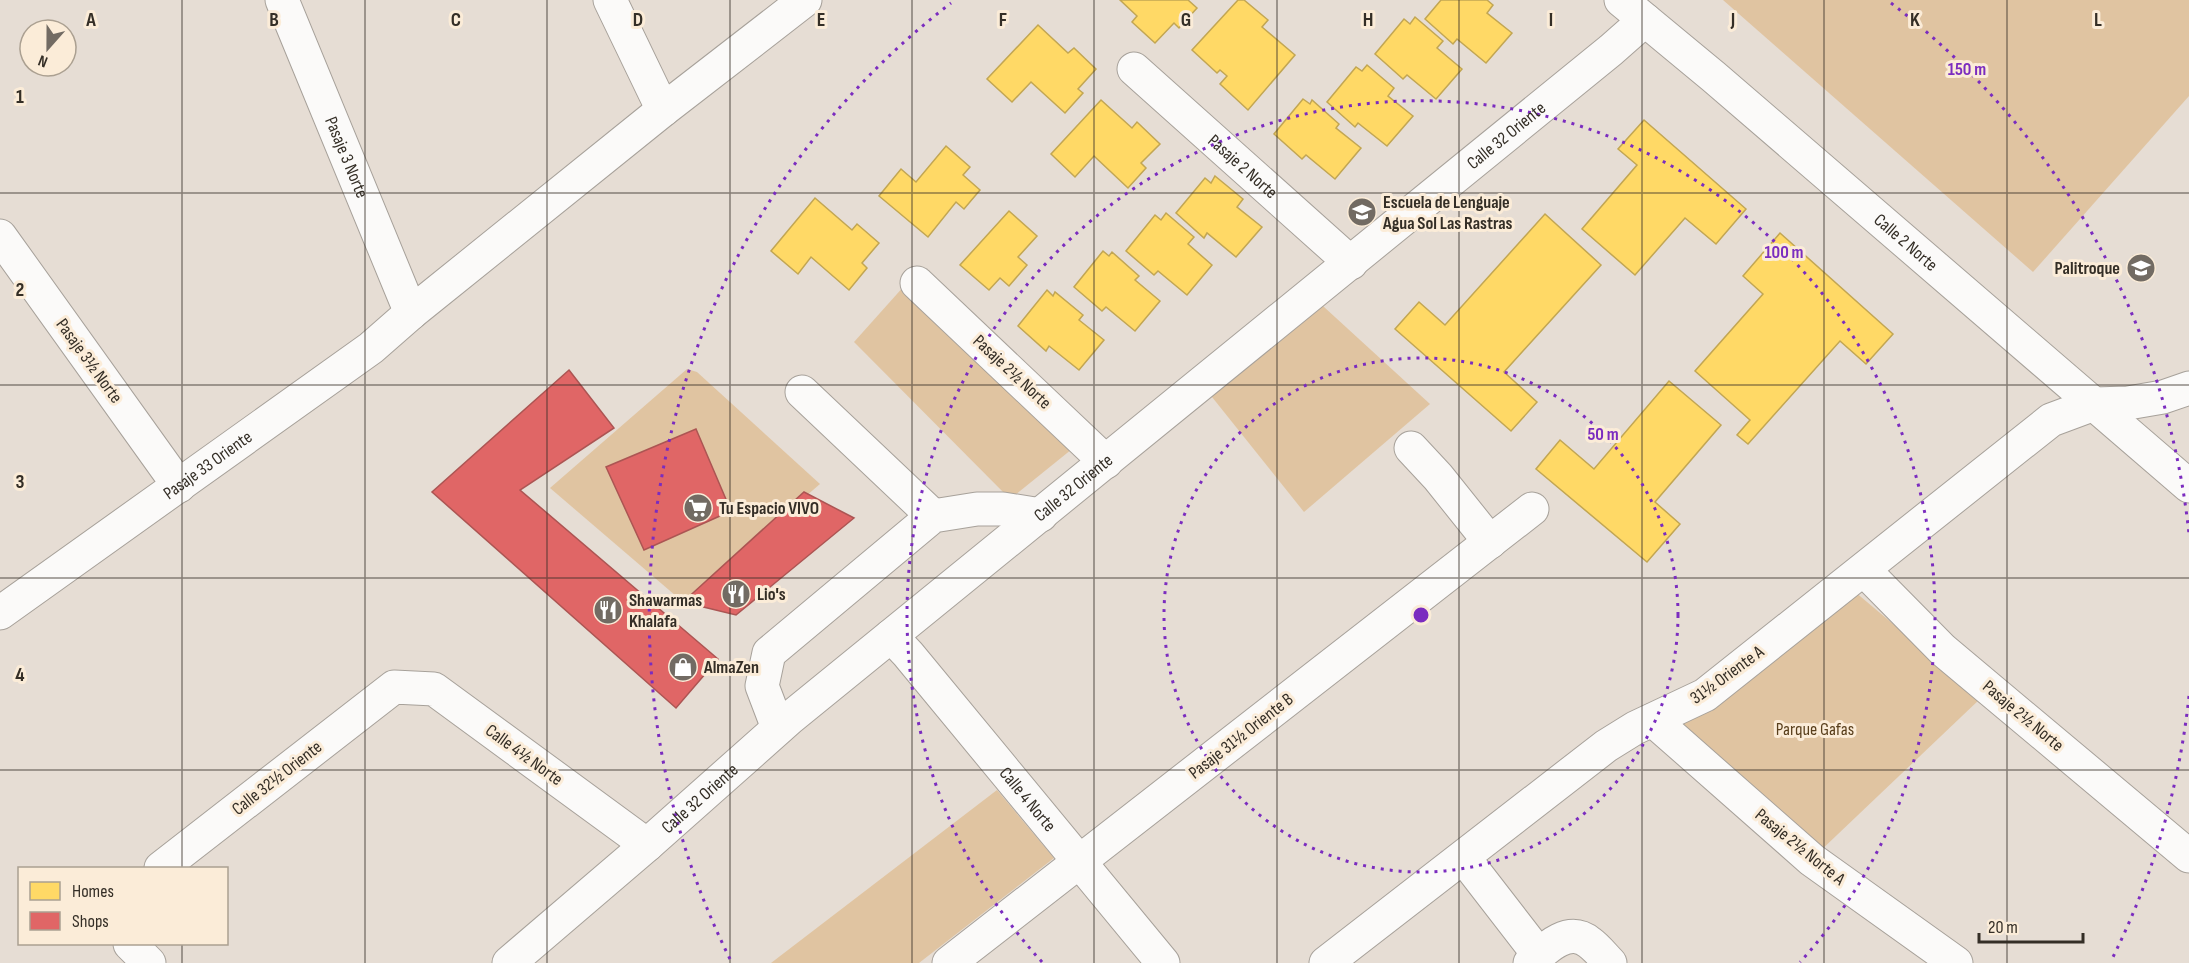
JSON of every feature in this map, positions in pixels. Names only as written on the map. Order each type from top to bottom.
[{"type":"street","name":"Pasaje 3 Norte","points":[[282,0],[411,313]]},
{"type":"street","points":[[610,0],[663,110]]},
{"type":"street","name":"Pasaje 33 Oriente","points":[[0,613],[371,348],[411,313],[663,110],[805,0]]},
{"type":"street","name":"Calle 32 Oriente","points":[[509,963],[647,845],[778,728],[1611,50],[1633,10]]},
{"type":"street","name":"Calle 2 Norte","points":[[1633,10],[2189,486]]},
{"type":"street","name":"Pasaje 2 Norte","points":[[1134,69],[1351,263]]},
{"type":"street","name":"Pasaje 3½ Norte","points":[[0,236],[179,486]]},
{"type":"street","name":"Pasaje 2½ Norte","points":[[917,283],[1106,462]]},
{"type":"street","name":"31½ Oriente A","points":[[1326,963],[1606,746],[1635,728],[1705,695],[2051,420],[2094,404],[2128,403],[2163,397],[2189,388]]},
{"type":"street","points":[[802,392],[933,516]]},
{"type":"street","points":[[1411,448],[1438,477],[1490,542]]},
{"type":"street","points":[[778,728],[762,686],[768,653],[933,516],[977,509],[1003,509],[1041,515]]},
{"type":"street","name":"Pasaje 31½ Oriente B","points":[[950,963],[1533,509]]},
{"type":"street","name":"Pasaje 2½ Norte","points":[[1864,570],[1943,650],[2189,856]]},
{"type":"street","name":"Calle 4 Norte","points":[[891,636],[1081,861],[1163,963]]},
{"type":"street","name":"Calle 4½ Norte","points":[[394,687],[434,689],[647,845]]},
{"type":"street","name":"Calle 32½ Oriente","points":[[162,867],[394,687]]},
{"type":"street","name":"Pasaje 2½ Norte A","points":[[1653,720],[1812,860],[1956,963]]},
{"type":"street","points":[[1464,858],[1534,959],[1557,940],[1574,936],[1588,941],[1610,963]]},
{"type":"street","points":[[131,945],[149,963]]},
{"type":"green space","points":[[1723,0],[2189,0],[2189,96],[2033,272]]},
{"type":"green space","points":[[905,285],[1082,441],[1010,499],[854,342]]},
{"type":"green space","points":[[1300,285],[1430,404],[1304,512],[1192,372]]},
{"type":"green space","points":[[687,369],[697,372],[820,484],[683,602],[550,488]]},
{"type":"green space","name":"Parque Gafas","points":[[1848,586],[1981,698],[1816,855],[1667,730]]},
{"type":"green space","points":[[997,790],[1054,858],[919,963],[771,963]]},
{"type":"building: Homes","points":[[1120,0],[1188,0],[1197,8],[1179,28],[1174,23],[1155,43],[1132,22],[1137,16]]},
{"type":"building: Homes","points":[[1238,0],[1244,0],[1268,20],[1262,27],[1295,55],[1248,110],[1220,84],[1227,76],[1220,70],[1217,73],[1192,50]]},
{"type":"building: Homes","points":[[1441,0],[1487,0],[1493,5],[1487,13],[1512,33],[1486,63],[1457,39],[1453,44],[1425,19]]},
{"type":"building: Homes","points":[[1415,17],[1443,41],[1437,48],[1462,69],[1436,99],[1407,75],[1403,79],[1375,54],[1404,19],[1410,24]]},
{"type":"building: Homes","points":[[1038,25],[1068,53],[1074,48],[1096,69],[1078,89],[1083,93],[1065,113],[1031,82],[1012,102],[987,79]]},
{"type":"building: Homes","points":[[1367,65],[1394,88],[1388,96],[1413,116],[1387,146],[1358,123],[1355,127],[1327,102],[1356,67],[1362,71]]},
{"type":"building: Homes","points":[[1303,99],[1310,104],[1312,100],[1339,124],[1336,128],[1361,148],[1335,179],[1306,155],[1302,159],[1274,134]]},
{"type":"building: Homes","points":[[1101,100],[1132,128],[1137,122],[1160,144],[1141,163],[1146,168],[1128,188],[1094,156],[1075,177],[1051,154]]},
{"type":"building: Homes","points":[[1644,120],[1746,209],[1716,244],[1685,218],[1635,275],[1582,229],[1637,165],[1618,149]]},
{"type":"building: Homes","points":[[946,146],[970,167],[963,175],[980,190],[964,209],[956,202],[928,237],[879,196],[901,169],[916,182]]},
{"type":"building: Homes","points":[[1215,176],[1243,199],[1237,207],[1262,227],[1236,257],[1207,233],[1204,238],[1176,213],[1205,178],[1211,183]]},
{"type":"building: Homes","points":[[815,198],[852,230],[857,224],[879,243],[862,263],[867,268],[849,290],[811,257],[798,274],[771,251]]},
{"type":"building: Homes","points":[[1009,211],[1037,236],[1018,257],[1027,265],[1009,286],[1000,278],[989,290],[960,265]]},
{"type":"building: Homes","points":[[1166,213],[1194,237],[1188,244],[1212,265],[1187,295],[1158,271],[1154,275],[1126,251],[1155,215],[1161,220]]},
{"type":"building: Homes","points":[[1545,214],[1601,265],[1504,372],[1537,402],[1511,431],[1395,329],[1419,302],[1445,325]]},
{"type":"building: Homes","points":[[1780,233],[1893,334],[1866,364],[1840,341],[1748,444],[1737,435],[1750,420],[1695,371],[1763,294],[1743,276]]},
{"type":"building: Homes","points":[[1103,251],[1109,256],[1112,252],[1139,276],[1135,280],[1160,301],[1135,331],[1106,307],[1102,311],[1074,287]]},
{"type":"building: Homes","points":[[1047,290],[1053,296],[1055,292],[1083,315],[1079,320],[1104,340],[1079,370],[1049,346],[1046,351],[1018,326]]},
{"type":"building: Homes","points":[[1669,381],[1721,425],[1655,502],[1680,524],[1647,562],[1536,469],[1560,440],[1594,469]]},
{"type":"building: Shops","points":[[569,370],[614,428],[520,490],[718,659],[676,708],[432,492]]},
{"type":"building: Shops","points":[[696,429],[731,511],[644,550],[606,467]]},
{"type":"building: Shops","points":[[804,492],[854,518],[736,615],[683,602]]},
{"type":"place","name":"Escuela de Lenguaje Agua Sol Las Rastras","points":[[1362,212]]},
{"type":"place","name":"Palitroque","points":[[2141,268]]},
{"type":"place","name":"Tu Espacio VIVO","points":[[698,508]]},
{"type":"place","name":"Lio's","points":[[736,594]]},
{"type":"place","name":"Shawarmas Khalafa","points":[[608,610]]},
{"type":"place","name":"AlmaZen","points":[[683,667]]}]
